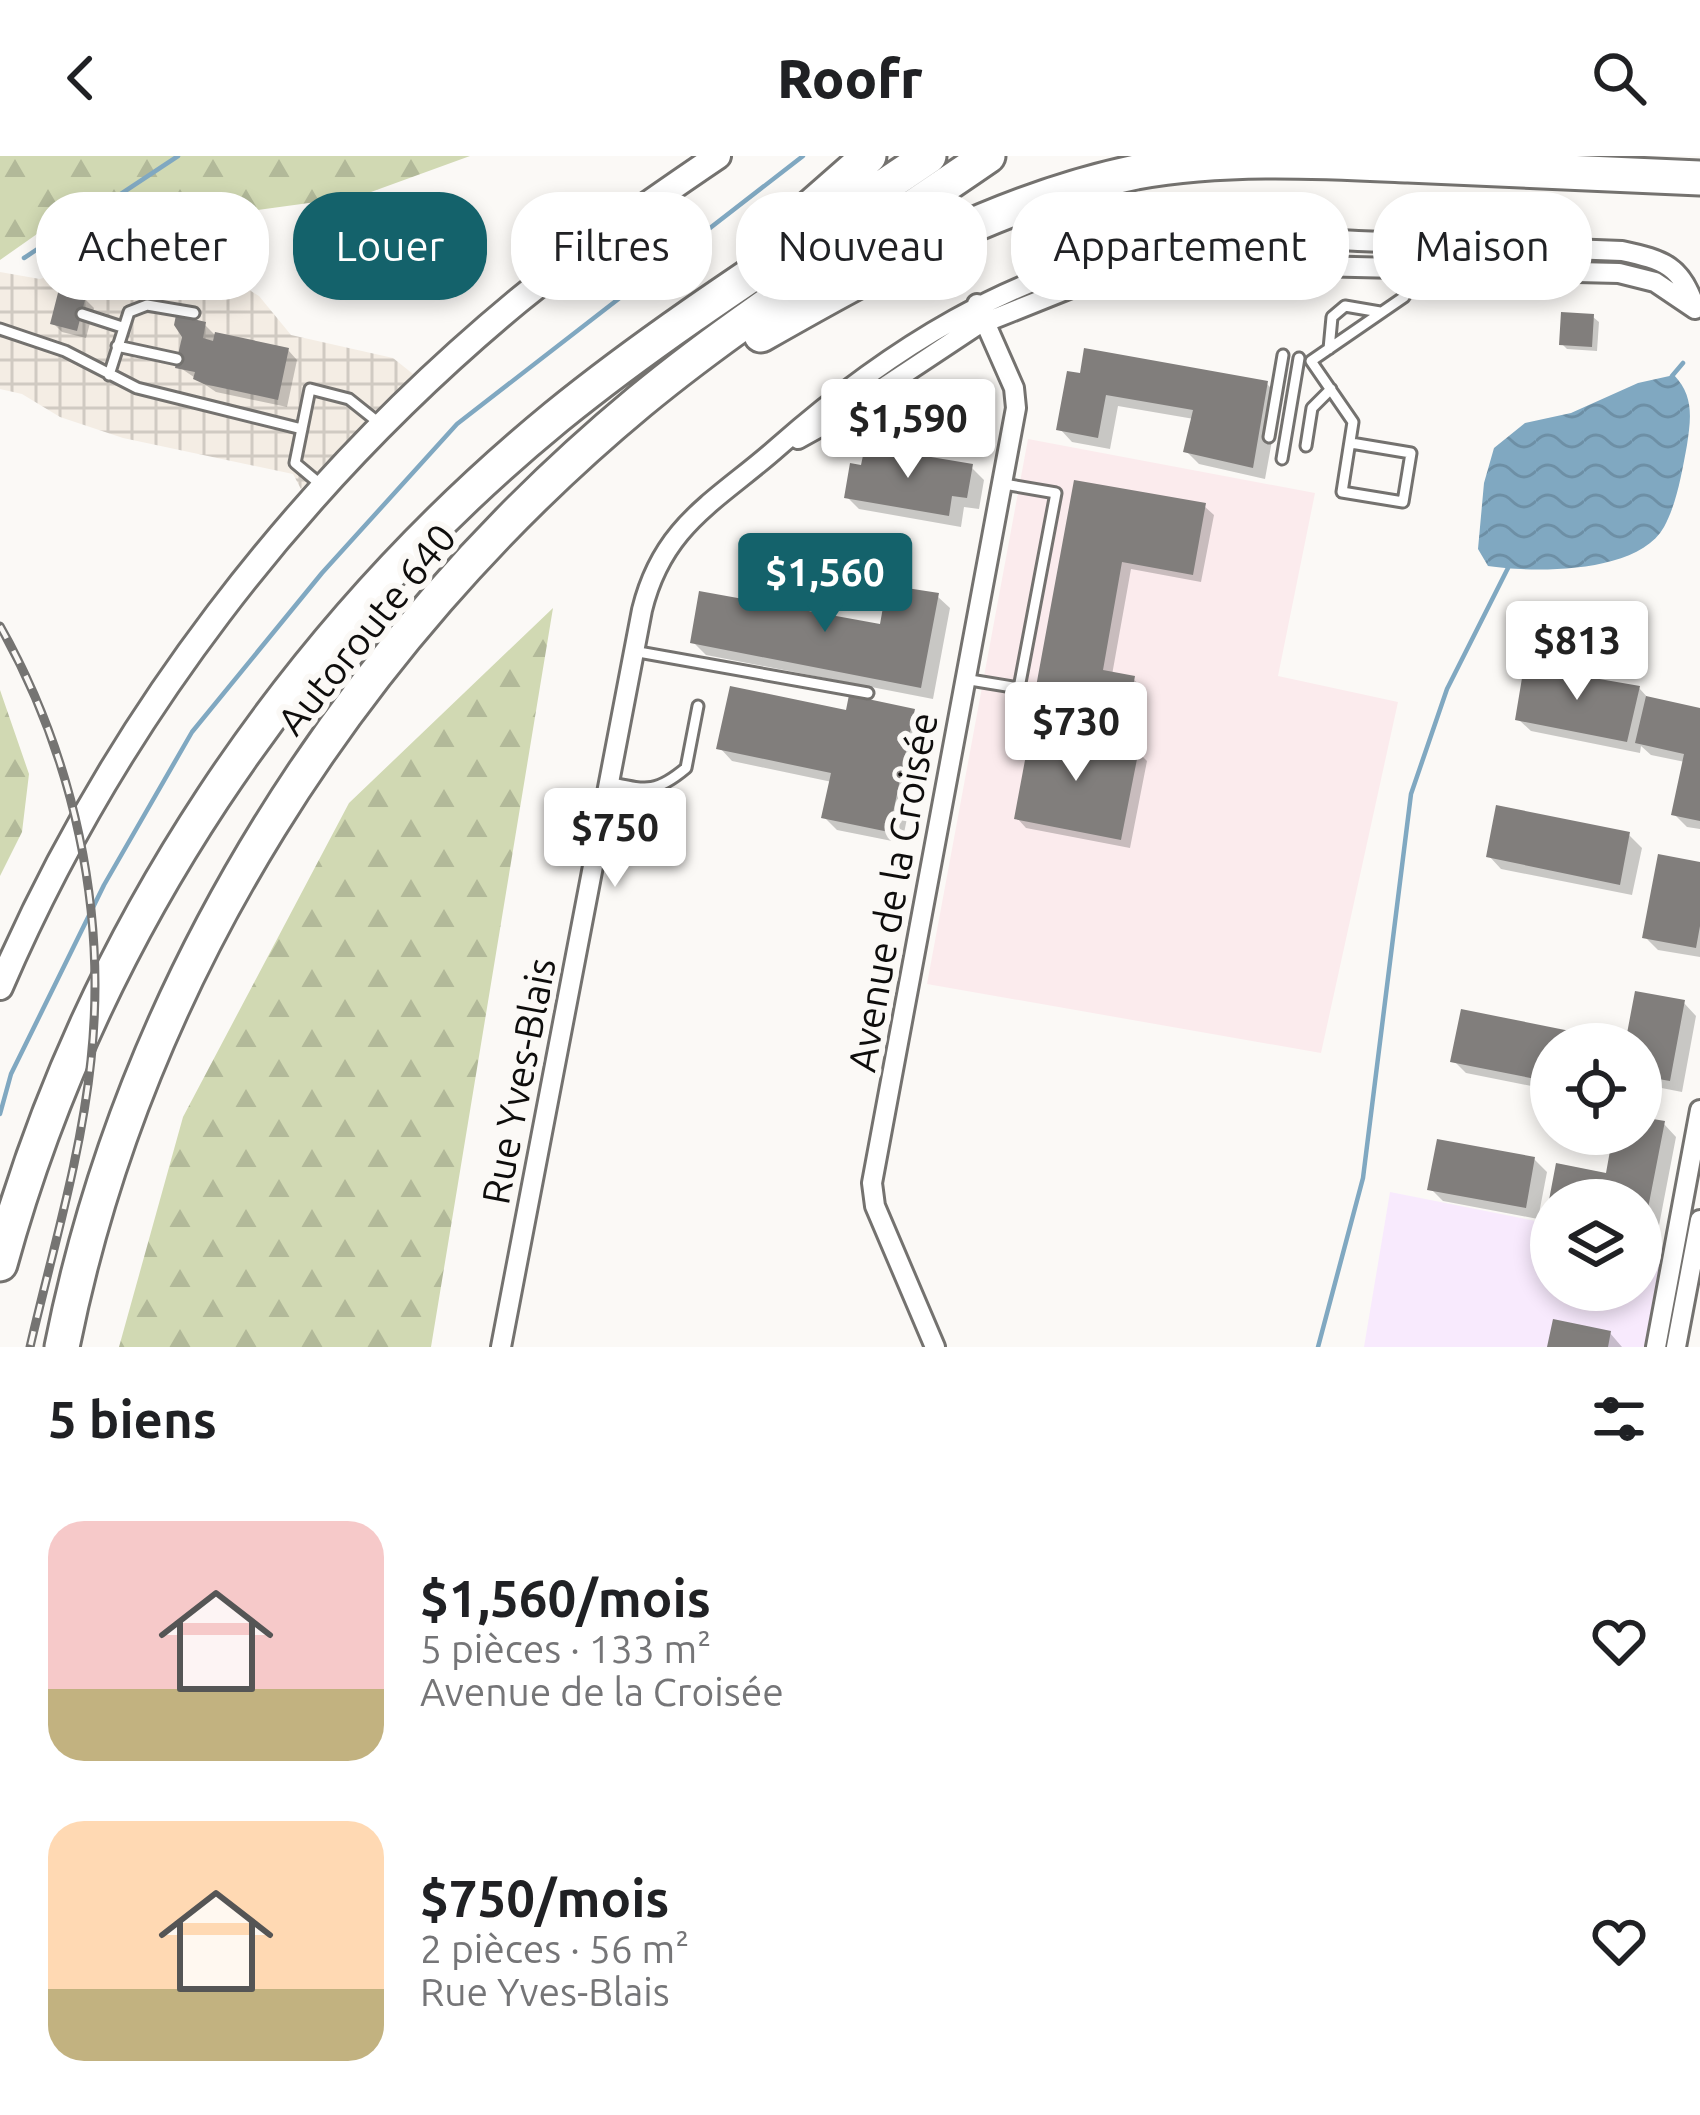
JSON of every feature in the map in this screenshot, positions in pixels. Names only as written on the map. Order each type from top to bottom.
[{"type":"highway","points":[[658,342],[868,156]]},
{"type":"highway","name":"Autoroute 640","points":[[0,1264],[40,1142],[95,1008],[154,895],[251,742],[348,619],[453,508],[571,406],[929,156]]},
{"type":"highway","name":"Autoroute 640","points":[[62,1347],[94,1217],[137,1094],[197,957],[272,824],[355,700],[513,517],[627,412],[741,325],[988,156]]},
{"type":"highway","points":[[627,412],[920,248],[1036,201],[1137,172],[1260,159],[1700,178]]},
{"type":"street","points":[[0,987],[65,851],[142,722],[240,586],[324,488],[382,427],[531,290],[718,156]]},
{"type":"street","name":"Rue Yves-Blais","points":[[1592,250],[1649,256],[1686,280],[1697,311]]},
{"type":"street","name":"Rue Yves-Blais","points":[[1592,274],[1638,276],[1697,311]]},
{"type":"street","name":"Rue Yves-Blais","points":[[501,1347],[650,580],[674,538],[711,499],[772,452],[845,413],[982,313],[1011,298]]},
{"type":"street","name":"Rue Yves-Blais","points":[[982,313],[1027,300]]},
{"type":"street","name":"Avenue de la Croisée","points":[[935,1347],[875,1205],[872,1183],[1016,398],[982,313]]},
{"type":"street","points":[[1656,1347],[1700,1110]]},
{"type":"street","points":[[1676,1347],[1700,1220]]},
{"type":"lane","points":[[1351,443],[1411,453],[1403,502],[1342,492],[1353,422],[1311,361],[1399,300]]},
{"type":"lane","points":[[109,375],[129,312],[139,306],[194,313]]},
{"type":"lane","points":[[1329,349],[1332,317],[1346,306],[1380,312]]},
{"type":"lane","points":[[82,314],[122,327]]},
{"type":"lane","points":[[0,328],[65,351],[156,394],[302,429]]},
{"type":"lane","points":[[117,346],[177,358]]},
{"type":"lane","points":[[1269,436],[1283,355]]},
{"type":"lane","points":[[1282,459],[1299,358]]},
{"type":"lane","points":[[324,488],[296,463],[310,389],[349,399],[382,427]]},
{"type":"lane","points":[[1306,446],[1312,408],[1330,389]]},
{"type":"lane","points":[[964,679],[1019,688],[1056,494],[1003,484]]},
{"type":"lane","points":[[633,651],[868,693]]},
{"type":"lane","points":[[608,782],[642,789],[663,787],[686,768],[698,706]]},
{"type":"shaded area","points":[[0,272],[36,278],[36,300],[262,300],[291,335],[393,358],[413,374],[301,489],[293,474],[123,438],[60,417],[22,394],[0,389]]},
{"type":"shaded area","points":[[1028,439],[1315,493],[1278,676],[1398,702],[1321,1053],[927,984]]},
{"type":"shaded area","points":[[1390,1192],[1530,1220],[1530,1311],[1652,1311],[1644,1347],[1364,1347]]},
{"type":"green space","points":[[0,156],[470,156],[371,192],[293,192],[293,205],[269,209],[269,192],[36,192],[36,235],[0,260]]},
{"type":"green space","points":[[553,608],[431,1347],[119,1347],[183,1117],[349,803]]},
{"type":"green space","points":[[0,690],[29,774],[22,832],[0,876]]},
{"type":"water","points":[[1674,375],[1688,399],[1688,435],[1672,508],[1651,542],[1632,554],[1583,567],[1488,566],[1478,549],[1484,483],[1494,448],[1525,423],[1571,413],[1638,383]]},
{"type":"building","points":[[56,300],[85,300],[77,331],[50,324]]},
{"type":"building","points":[[1561,312],[1594,314],[1592,347],[1559,345]]},
{"type":"building","points":[[176,315],[206,322],[203,338],[213,341],[215,332],[289,348],[278,400],[204,384],[193,379],[195,372],[175,368],[182,337],[174,325]]},
{"type":"building","points":[[1084,348],[1268,381],[1253,468],[1183,452],[1193,410],[1106,395],[1098,438],[1056,430],[1067,371],[1080,373]]},
{"type":"building","points":[[865,446],[973,464],[967,498],[952,496],[949,516],[844,498],[850,463],[861,465]]},
{"type":"building","points":[[1074,480],[1206,503],[1193,575],[1122,562],[1103,670],[1135,676],[1125,731],[1031,714]]},
{"type":"building","points":[[887,585],[939,593],[921,688],[690,643],[699,591],[880,624]]},
{"type":"building","points":[[1524,666],[1640,686],[1627,742],[1515,720]]},
{"type":"building","points":[[730,686],[846,710],[849,695],[915,709],[889,832],[821,818],[831,773],[716,749]]},
{"type":"building","points":[[1646,696],[1700,708],[1700,821],[1671,815],[1684,754],[1635,743]]},
{"type":"building","points":[[1031,728],[1139,749],[1121,840],[1014,819]]},
{"type":"building","points":[[1496,805],[1630,832],[1620,885],[1486,857]]},
{"type":"building","points":[[1658,854],[1700,862],[1696,948],[1642,938]]},
{"type":"building","points":[[1635,991],[1685,1000],[1670,1081],[1662,1080],[1662,1023],[1629,1023]]},
{"type":"building","points":[[1461,1009],[1530,1023],[1530,1078],[1450,1062]]},
{"type":"building","points":[[1437,1139],[1535,1157],[1526,1208],[1427,1190]]},
{"type":"building","points":[[1609,1155],[1658,1155],[1654,1179],[1553,1179],[1556,1163],[1606,1173]]},
{"type":"building","points":[[1553,1319],[1611,1331],[1608,1347],[1547,1347]]},
{"type":"waterway","points":[[24,258],[178,156]]},
{"type":"waterway","points":[[0,1114],[11,1074],[104,885],[192,732],[322,573],[457,424],[803,156]]},
{"type":"waterway","points":[[1672,376],[1683,363]]},
{"type":"waterway","points":[[1318,1347],[1363,1178],[1411,794],[1447,689],[1508,568]]},
{"type":"railway","points":[[0,626],[26,676],[66,782],[89,891],[94,947],[95,1003],[86,1096],[30,1347]]}]
